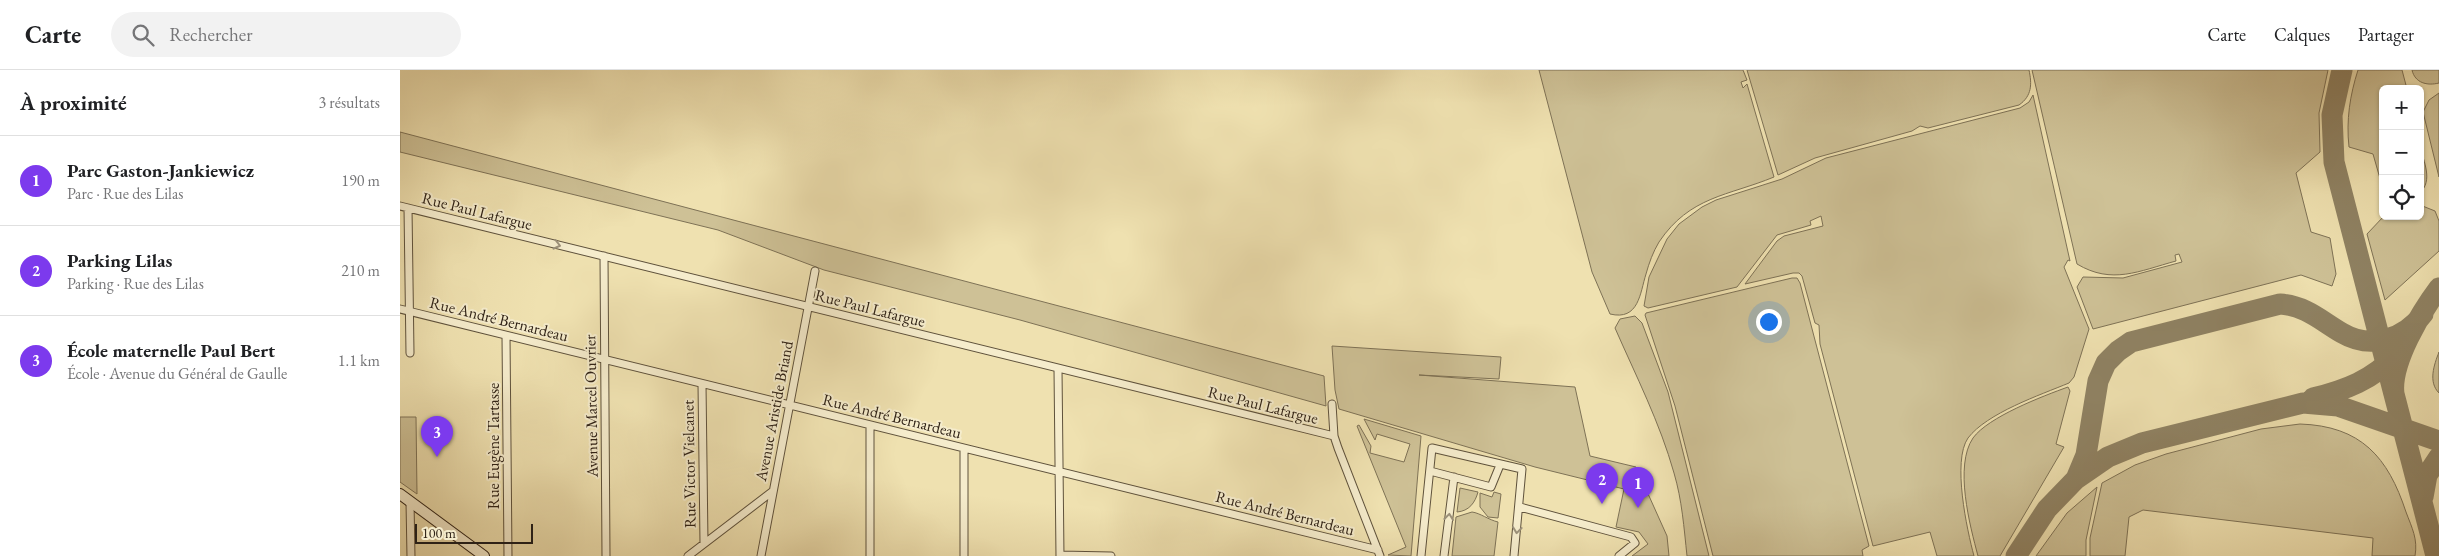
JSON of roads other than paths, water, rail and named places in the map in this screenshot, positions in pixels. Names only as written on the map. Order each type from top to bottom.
[{"type":"street","name":"Rue Paul Lafargue","points":[[400,206],[1334,436]]},
{"type":"street","points":[[408,208],[410,353]]},
{"type":"street","name":"Avenue Marcel Ouvrier","points":[[604,256],[606,556]]},
{"type":"street","name":"Avenue Aristide Briand","points":[[761,556],[815,270]]},
{"type":"street","name":"Rue André Bernardeau","points":[[400,309],[870,424],[1379,553]]},
{"type":"street","name":"Rue Eugène Tartasse","points":[[506,336],[508,556]]},
{"type":"street","points":[[1058,369],[1060,555],[1110,556]]},
{"type":"street","name":"Rue Victor Vielcanet","points":[[702,384],[704,543]]},
{"type":"street","points":[[1332,404],[1334,436],[1379,553]]},
{"type":"street","points":[[870,424],[870,556]]},
{"type":"street","points":[[964,448],[964,556]]},
{"type":"street","points":[[1421,556],[1432,448],[1522,469],[1514,556]]},
{"type":"street","points":[[1430,471],[1491,487],[1500,465]]},
{"type":"street","points":[[1444,556],[1454,477]]},
{"type":"street","points":[[688,556],[773,491]]},
{"type":"street","points":[[400,494],[484,556]]},
{"type":"street","points":[[410,502],[411,556]]},
{"type":"street","points":[[1520,507],[1631,537],[1636,543],[1619,556]]},
{"type":"place","name":"École maternelle Paul Bert","points":[[437,457]]},
{"type":"place","name":"Parking Lilas","points":[[1602,504]]},
{"type":"place","name":"Parc Gaston-Jankiewicz","points":[[1638,508]]}]
